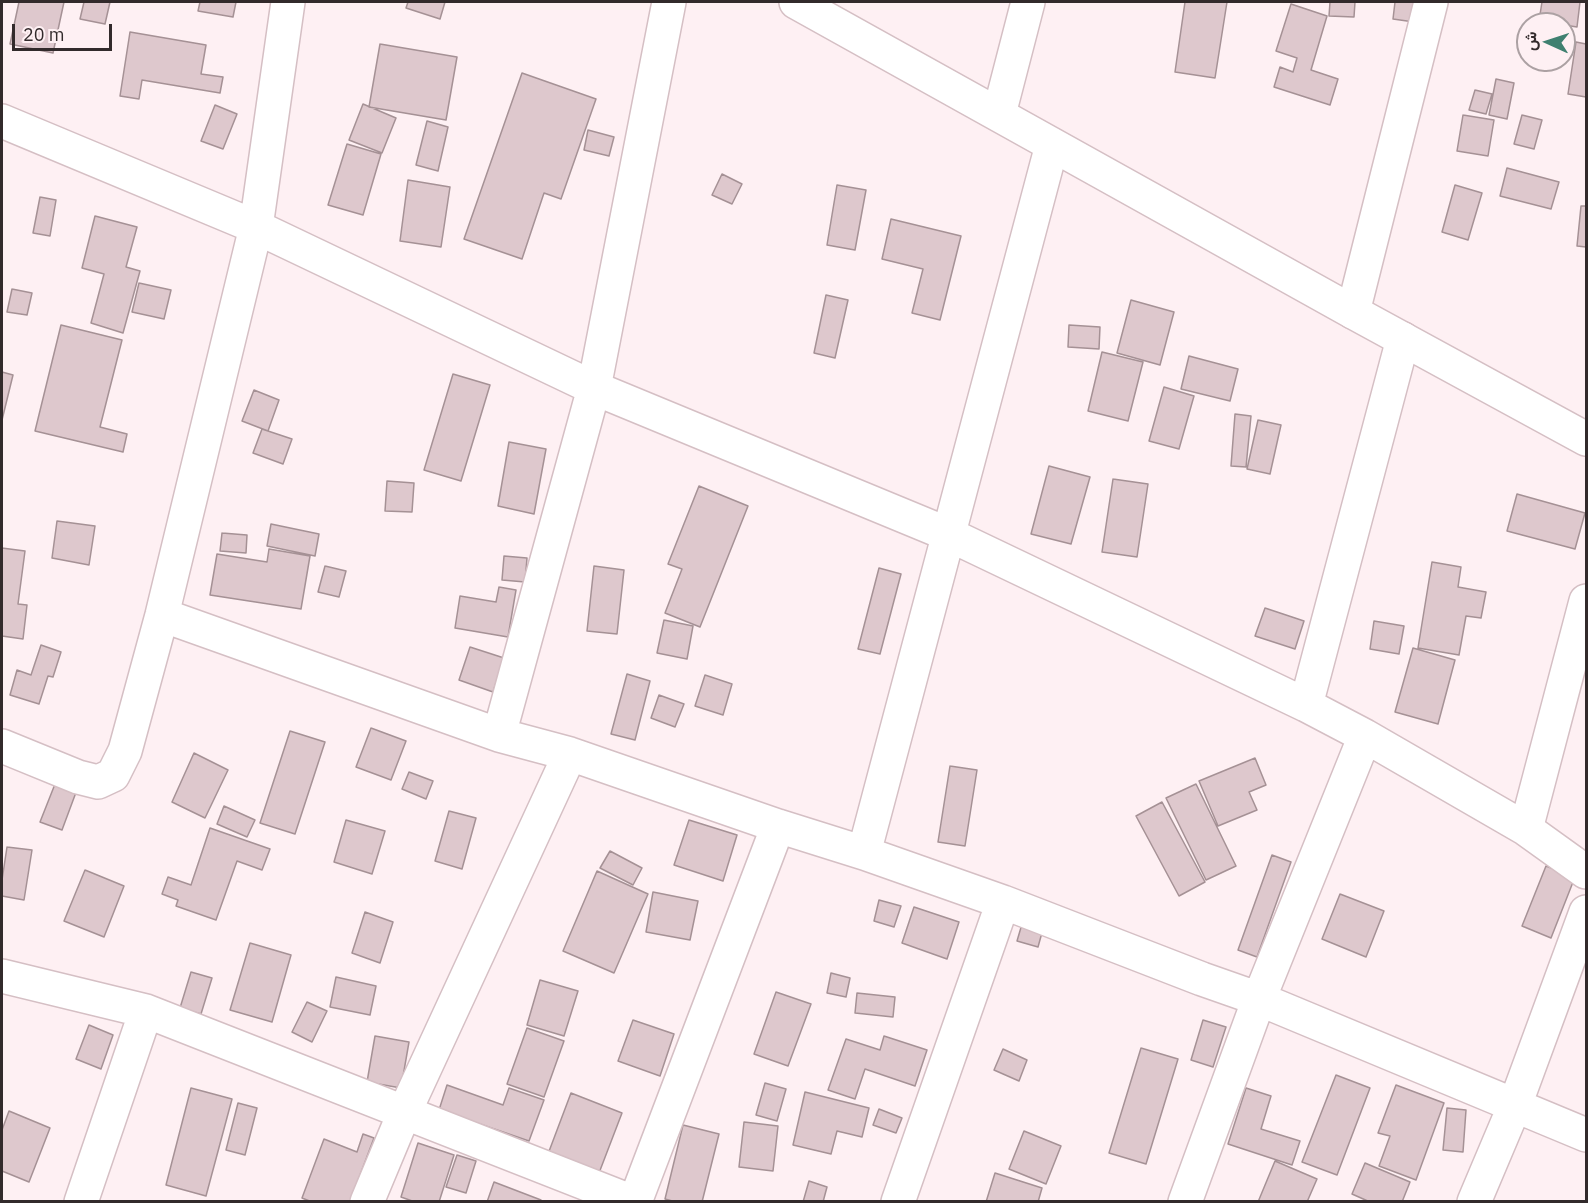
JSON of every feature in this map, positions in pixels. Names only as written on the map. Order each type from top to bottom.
[{"type":"street","points":[[2,746],[78,777],[98,782],[113,775],[125,752],[162,615],[256,227],[288,2]]},
{"type":"street","points":[[499,735],[594,388],[669,2]]},
{"type":"street","points":[[796,2],[1353,312],[1587,439]]},
{"type":"street","points":[[999,114],[1028,2]]},
{"type":"street","points":[[1353,312],[1431,2]]},
{"type":"street","points":[[2,122],[256,227],[594,388],[950,535],[1306,705],[1365,736],[1526,829],[1587,872]]},
{"type":"street","points":[[864,853],[1053,145]]},
{"type":"street","points":[[1306,705],[1403,339]]},
{"type":"street","points":[[1526,829],[1587,601]]},
{"type":"street","points":[[162,615],[499,735],[570,754],[1003,902],[1259,999],[1587,1135]]},
{"type":"street","points":[[1185,1202],[1259,999],[1365,736]]},
{"type":"street","points":[[367,1202],[405,1112],[570,754]]},
{"type":"street","points":[[2,976],[146,1011],[634,1202],[778,826]]},
{"type":"street","points":[[898,1202],[1003,902]]},
{"type":"street","points":[[1474,1202],[1515,1105],[1587,912]]},
{"type":"street","points":[[81,1202],[146,1011]]},
{"type":"building","points":[[19,2],[64,2],[53,53],[10,44]]},
{"type":"building","points":[[84,2],[110,2],[105,24],[80,19]]},
{"type":"building","points":[[200,2],[236,2],[233,17],[198,11]]},
{"type":"building","points":[[408,2],[445,2],[440,19],[406,8]]},
{"type":"building","points":[[1185,2],[1227,2],[1215,78],[1175,72]]},
{"type":"building","points":[[1330,2],[1355,2],[1354,17],[1329,16]]},
{"type":"building","points":[[1395,2],[1417,2],[1414,22],[1393,19]]},
{"type":"building","points":[[1542,2],[1580,2],[1577,27],[1576,12],[1540,12]]},
{"type":"building","points":[[1291,4],[1327,16],[1311,70],[1338,79],[1330,105],[1274,87],[1280,67],[1293,72],[1297,58],[1276,51]]},
{"type":"building","points":[[130,32],[206,45],[201,74],[223,77],[220,93],[142,80],[139,99],[120,96]]},
{"type":"building","points":[[1576,42],[1586,44],[1586,97],[1568,94],[1571,72],[1576,72]]},
{"type":"building","points":[[380,44],[457,57],[446,120],[369,107]]},
{"type":"building","points":[[522,73],[596,99],[561,199],[544,193],[522,259],[464,239]]},
{"type":"building","points":[[1496,79],[1514,83],[1507,119],[1489,115]]},
{"type":"building","points":[[1475,90],[1492,94],[1486,114],[1469,110]]},
{"type":"building","points":[[363,104],[396,118],[382,153],[349,140]]},
{"type":"building","points":[[215,105],[237,114],[223,149],[201,141]]},
{"type":"building","points":[[1463,115],[1494,120],[1488,156],[1457,151]]},
{"type":"building","points":[[1522,115],[1542,120],[1534,149],[1514,144]]},
{"type":"building","points":[[427,121],[448,127],[438,171],[416,165]]},
{"type":"building","points":[[588,130],[614,137],[609,156],[584,150]]},
{"type":"building","points":[[347,144],[381,154],[363,215],[328,205]]},
{"type":"building","points":[[1507,168],[1559,182],[1551,209],[1500,196]]},
{"type":"building","points":[[722,174],[742,184],[732,204],[712,195]]},
{"type":"building","points":[[408,180],[450,187],[441,247],[400,241]]},
{"type":"building","points":[[837,185],[866,190],[855,250],[827,245]]},
{"type":"building","points":[[1455,185],[1482,193],[1468,240],[1442,232]]},
{"type":"building","points":[[40,197],[56,200],[50,236],[33,233]]},
{"type":"building","points":[[1581,206],[1586,206],[1586,247],[1577,246]]},
{"type":"building","points":[[95,216],[137,227],[126,267],[140,271],[123,333],[91,323],[104,274],[82,268]]},
{"type":"building","points":[[891,219],[961,236],[940,320],[912,313],[923,269],[882,259]]},
{"type":"building","points":[[139,283],[171,290],[164,319],[132,312]]},
{"type":"building","points":[[12,289],[32,293],[27,315],[7,312]]},
{"type":"building","points":[[826,295],[848,300],[835,358],[814,353]]},
{"type":"building","points":[[1131,300],[1174,312],[1160,365],[1117,353]]},
{"type":"building","points":[[61,325],[122,340],[100,427],[127,434],[123,452],[35,431]]},
{"type":"building","points":[[1069,325],[1100,327],[1099,349],[1068,347]]},
{"type":"building","points":[[1102,352],[1143,362],[1128,421],[1088,411]]},
{"type":"building","points":[[1189,356],[1238,369],[1230,401],[1181,389]]},
{"type":"building","points":[[2,372],[13,375],[2,420]]},
{"type":"building","points":[[453,374],[490,385],[461,481],[424,470]]},
{"type":"building","points":[[1164,387],[1194,396],[1179,449],[1149,441]]},
{"type":"building","points":[[254,390],[279,400],[268,431],[242,421]]},
{"type":"building","points":[[1235,414],[1251,416],[1246,467],[1231,466]]},
{"type":"building","points":[[1258,420],[1281,425],[1270,474],[1247,469]]},
{"type":"building","points":[[262,429],[292,439],[283,464],[253,453]]},
{"type":"building","points":[[509,442],[546,449],[534,514],[498,506]]},
{"type":"building","points":[[1049,466],[1090,477],[1071,544],[1031,534]]},
{"type":"building","points":[[1113,479],[1148,484],[1137,557],[1102,552]]},
{"type":"building","points":[[387,481],[414,483],[412,512],[385,511]]},
{"type":"building","points":[[699,486],[748,506],[700,627],[665,613],[682,569],[668,564]]},
{"type":"building","points":[[1517,494],[1585,513],[1575,549],[1507,531]]},
{"type":"building","points":[[57,521],[95,526],[89,565],[52,558]]},
{"type":"building","points":[[271,524],[319,534],[315,556],[267,546]]},
{"type":"building","points":[[222,533],[247,535],[246,553],[220,551]]},
{"type":"building","points":[[2,548],[25,551],[18,604],[27,605],[23,639],[2,636]]},
{"type":"building","points":[[269,549],[310,556],[301,609],[210,595],[217,554],[267,562]]},
{"type":"building","points":[[504,556],[527,558],[525,582],[502,580]]},
{"type":"building","points":[[1432,562],[1461,567],[1458,587],[1486,592],[1481,618],[1466,616],[1459,655],[1418,648]]},
{"type":"building","points":[[325,566],[346,571],[339,597],[318,592]]},
{"type":"building","points":[[594,566],[624,570],[617,634],[587,631]]},
{"type":"building","points":[[879,568],[901,574],[880,654],[858,649]]},
{"type":"building","points":[[499,587],[516,590],[508,637],[455,628],[460,596],[496,602]]},
{"type":"building","points":[[1265,608],[1304,621],[1295,649],[1255,636]]},
{"type":"building","points":[[664,620],[693,626],[687,659],[657,653]]},
{"type":"building","points":[[1374,621],[1404,626],[1399,654],[1370,649]]},
{"type":"building","points":[[41,645],[61,652],[53,677],[48,676],[39,704],[10,695],[17,670],[31,675]]},
{"type":"building","points":[[470,647],[504,658],[493,692],[459,680]]},
{"type":"building","points":[[1413,648],[1455,660],[1438,724],[1395,712]]},
{"type":"building","points":[[627,674],[650,681],[635,740],[611,734]]},
{"type":"building","points":[[705,675],[732,684],[723,715],[695,706]]},
{"type":"building","points":[[659,695],[684,704],[675,727],[651,718]]},
{"type":"building","points":[[371,728],[406,741],[391,780],[356,767]]},
{"type":"building","points":[[290,731],[325,742],[295,834],[260,823]]},
{"type":"building","points":[[194,753],[228,770],[205,818],[172,802]]},
{"type":"building","points":[[1255,758],[1266,785],[1249,792],[1257,810],[1218,826],[1199,781]]},
{"type":"building","points":[[950,766],[977,770],[965,846],[938,842]]},
{"type":"building","points":[[409,772],[433,781],[426,799],[402,789]]},
{"type":"building","points":[[57,779],[78,787],[62,830],[40,822]]},
{"type":"building","points":[[1196,784],[1236,866],[1206,880],[1166,798]]},
{"type":"building","points":[[1162,802],[1205,882],[1179,896],[1136,816]]},
{"type":"building","points":[[224,806],[255,820],[247,837],[217,824]]},
{"type":"building","points":[[449,811],[476,818],[462,869],[435,861]]},
{"type":"building","points":[[346,820],[385,831],[372,874],[334,862]]},
{"type":"building","points":[[689,820],[737,835],[723,881],[674,865]]},
{"type":"building","points":[[210,828],[270,849],[262,870],[237,861],[216,920],[176,906],[178,900],[162,894],[168,877],[191,885]]},
{"type":"building","points":[[7,847],[32,850],[24,900],[2,896]]},
{"type":"building","points":[[610,851],[642,868],[633,885],[600,868]]},
{"type":"building","points":[[1272,855],[1291,862],[1257,957],[1238,950]]},
{"type":"building","points":[[1546,866],[1575,877],[1551,938],[1522,926]]},
{"type":"building","points":[[85,870],[124,886],[104,937],[64,921]]},
{"type":"building","points":[[597,871],[648,894],[614,973],[563,951]]},
{"type":"building","points":[[653,892],[698,901],[690,940],[646,932]]},
{"type":"building","points":[[1340,894],[1384,911],[1366,957],[1322,939]]},
{"type":"building","points":[[879,900],[901,906],[894,927],[874,921]]},
{"type":"building","points":[[914,907],[959,922],[947,959],[902,943]]},
{"type":"building","points":[[365,912],[393,922],[380,963],[352,953]]},
{"type":"building","points":[[1022,924],[1043,929],[1038,947],[1017,941]]},
{"type":"building","points":[[250,943],[291,955],[272,1022],[230,1010]]},
{"type":"building","points":[[191,972],[212,978],[201,1014],[180,1008]]},
{"type":"building","points":[[831,973],[850,978],[846,997],[827,993]]},
{"type":"building","points":[[336,977],[376,986],[370,1015],[330,1007]]},
{"type":"building","points":[[540,980],[578,991],[564,1036],[527,1025]]},
{"type":"building","points":[[776,992],[811,1004],[788,1066],[754,1054]]},
{"type":"building","points":[[857,993],[895,997],[893,1017],[855,1013]]},
{"type":"building","points":[[307,1002],[327,1011],[312,1042],[292,1032]]},
{"type":"building","points":[[633,1020],[674,1034],[660,1076],[618,1061]]},
{"type":"building","points":[[1203,1020],[1226,1027],[1213,1067],[1191,1060]]},
{"type":"building","points":[[89,1025],[113,1035],[101,1069],[76,1059]]},
{"type":"building","points":[[527,1028],[564,1041],[544,1097],[507,1084]]},
{"type":"building","points":[[375,1036],[409,1042],[401,1088],[367,1082]]},
{"type":"building","points":[[884,1036],[927,1050],[915,1086],[865,1069],[855,1099],[828,1090],[846,1039],[880,1050]]},
{"type":"building","points":[[1141,1048],[1178,1059],[1146,1164],[1109,1153]]},
{"type":"building","points":[[1003,1049],[1027,1060],[1019,1081],[994,1070]]},
{"type":"building","points":[[1336,1075],[1370,1088],[1337,1175],[1302,1162]]},
{"type":"building","points":[[765,1083],[786,1089],[777,1121],[756,1115]]},
{"type":"building","points":[[447,1085],[503,1105],[509,1088],[544,1100],[529,1141],[439,1110]]},
{"type":"building","points":[[1396,1085],[1444,1103],[1416,1180],[1379,1166],[1390,1136],[1378,1133]]},
{"type":"building","points":[[191,1088],[232,1099],[206,1196],[166,1185]]},
{"type":"building","points":[[1246,1088],[1271,1096],[1261,1129],[1300,1141],[1292,1165],[1228,1144]]},
{"type":"building","points":[[805,1092],[869,1108],[862,1137],[837,1131],[831,1154],[793,1145]]},
{"type":"building","points":[[571,1093],[622,1113],[599,1173],[548,1154]]},
{"type":"building","points":[[238,1103],[257,1108],[245,1155],[226,1150]]},
{"type":"building","points":[[1447,1108],[1466,1110],[1463,1152],[1443,1150]]},
{"type":"building","points":[[879,1109],[902,1118],[896,1133],[873,1125]]},
{"type":"building","points":[[9,1111],[50,1128],[29,1182],[2,1171],[2,1130]]},
{"type":"building","points":[[744,1122],[778,1126],[773,1171],[739,1167]]},
{"type":"building","points":[[683,1125],[719,1134],[702,1202],[676,1202],[665,1199]]},
{"type":"building","points":[[1024,1131],[1061,1146],[1046,1184],[1009,1169]]},
{"type":"building","points":[[363,1134],[374,1138],[350,1202],[312,1202],[302,1198],[324,1139],[357,1152]]},
{"type":"building","points":[[418,1143],[454,1155],[439,1202],[415,1202],[401,1197]]},
{"type":"building","points":[[457,1155],[476,1161],[466,1193],[446,1187]]},
{"type":"building","points":[[1275,1161],[1317,1179],[1307,1202],[1258,1202]]},
{"type":"building","points":[[1365,1163],[1410,1182],[1402,1202],[1370,1202],[1352,1194]]},
{"type":"building","points":[[995,1173],[1042,1188],[1038,1202],[986,1202]]},
{"type":"building","points":[[809,1181],[827,1187],[823,1202],[803,1202]]},
{"type":"building","points":[[494,1182],[541,1200],[540,1202],[487,1202]]}]
